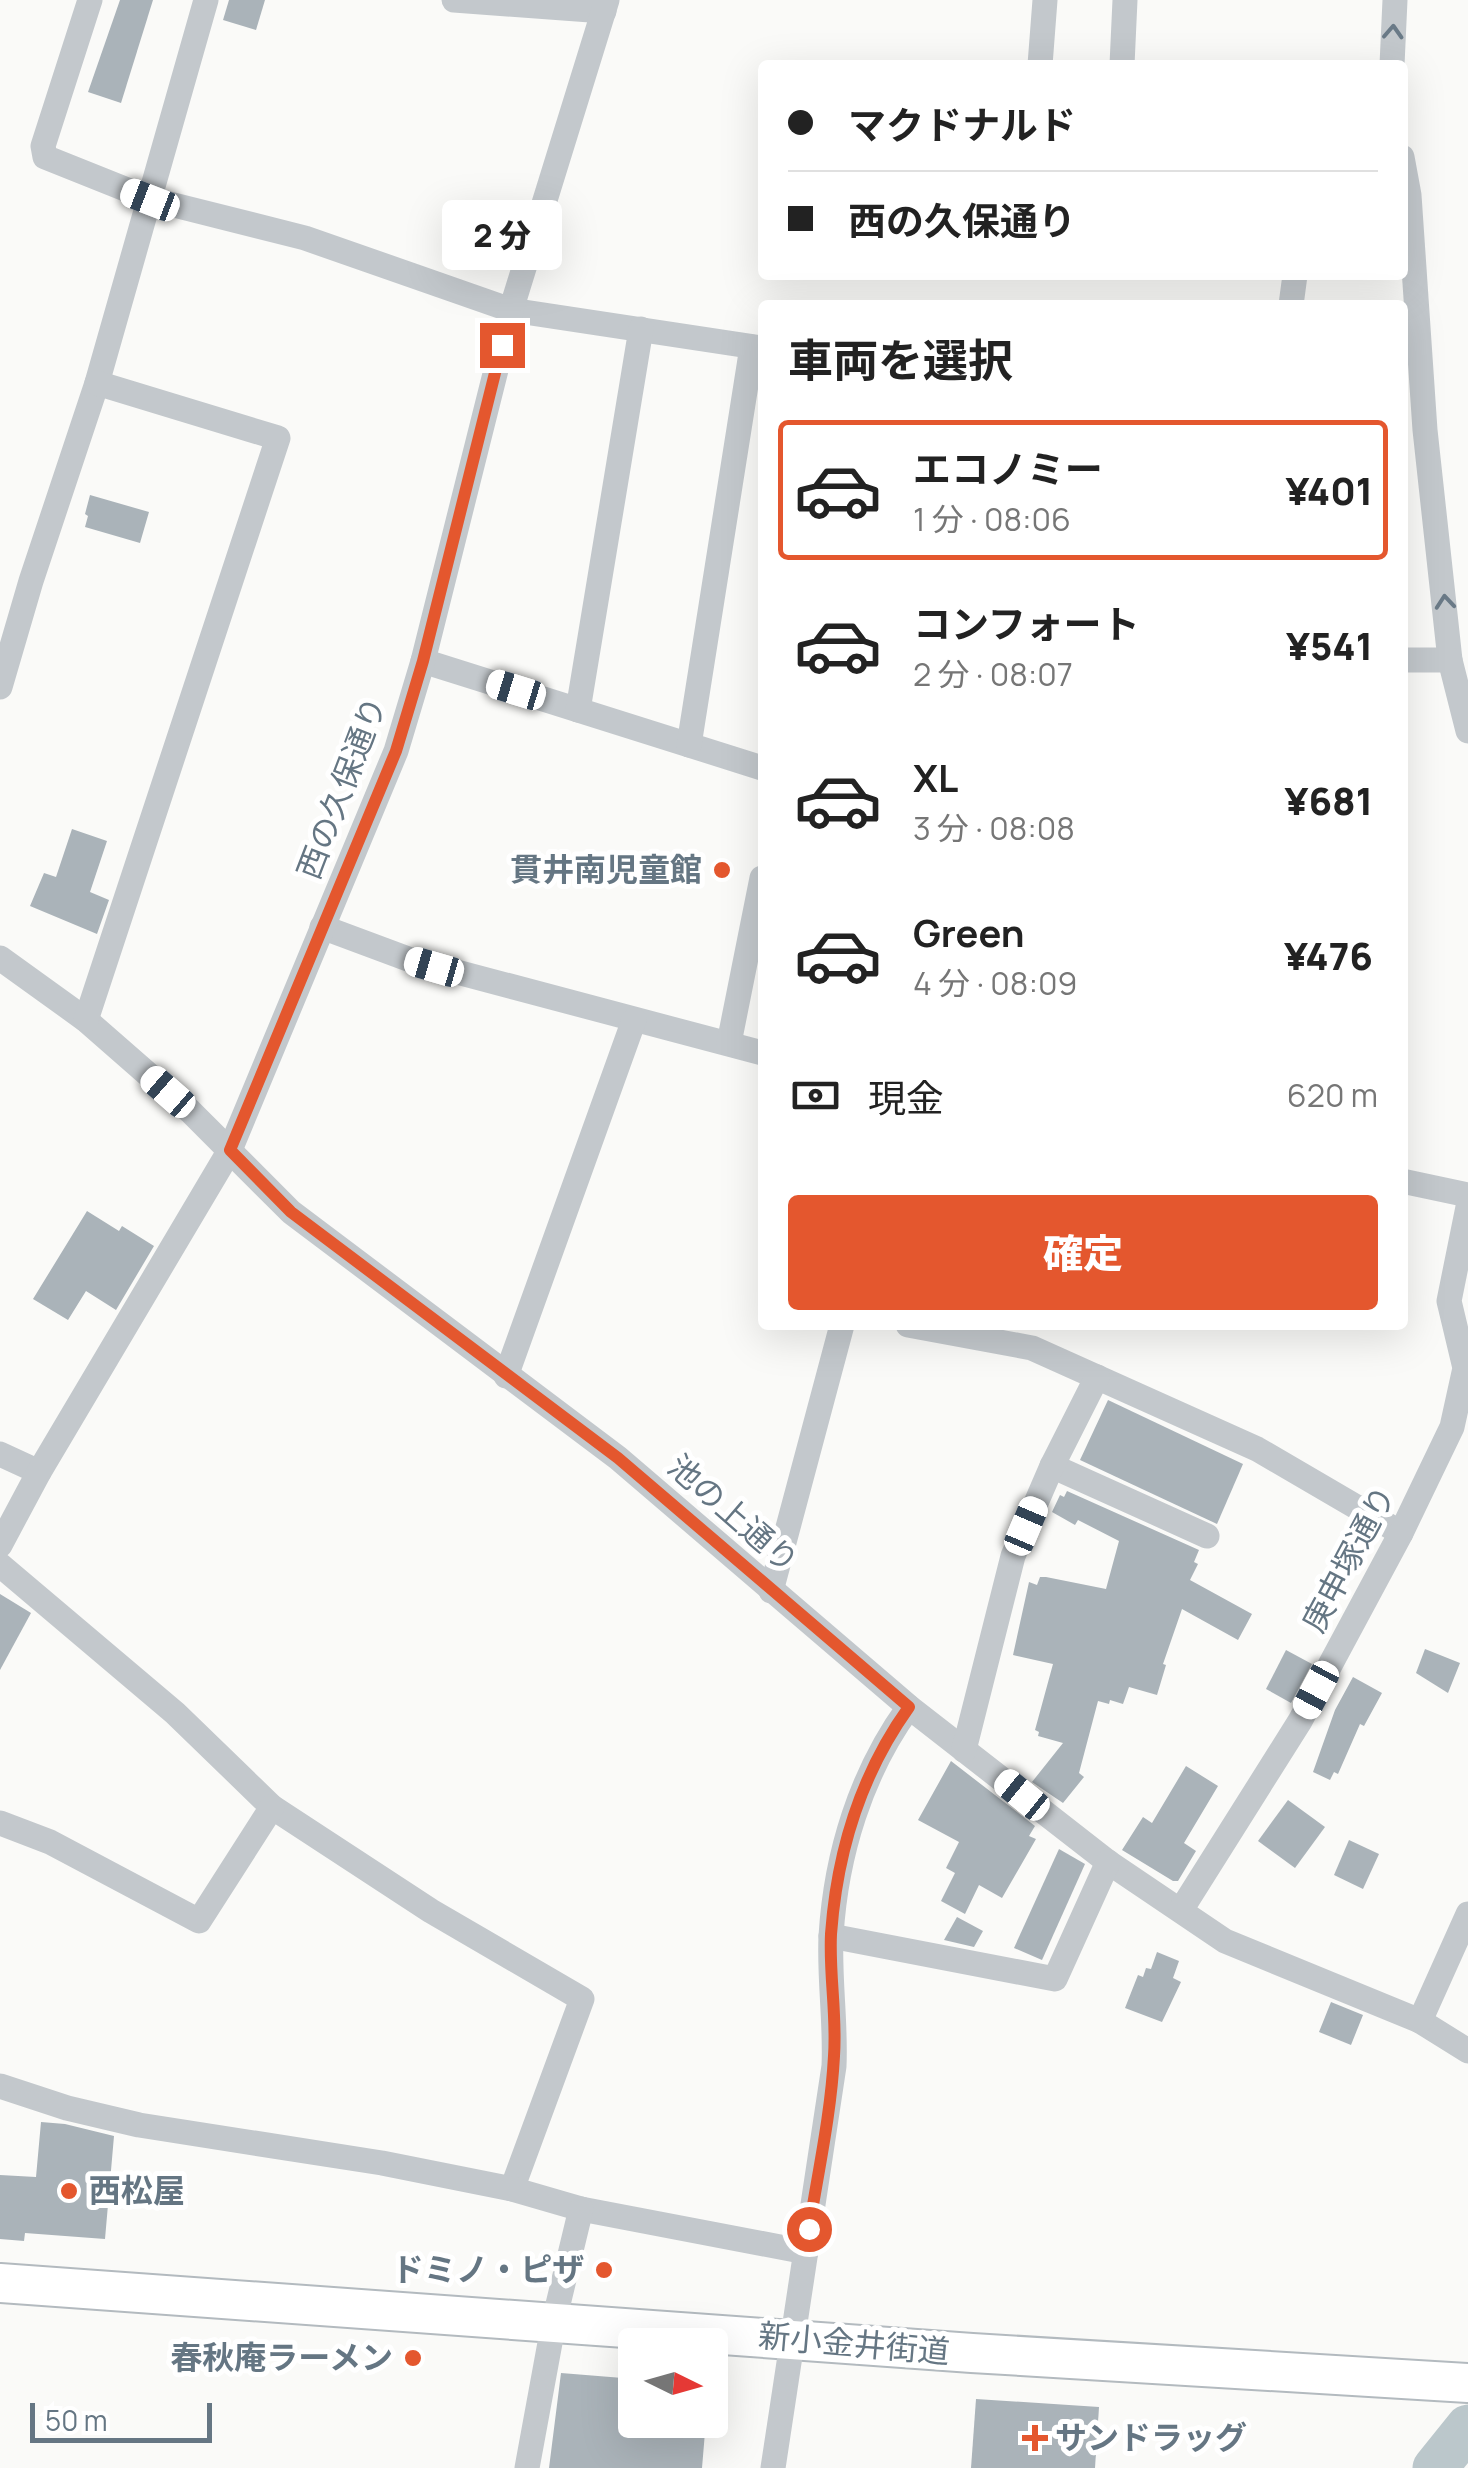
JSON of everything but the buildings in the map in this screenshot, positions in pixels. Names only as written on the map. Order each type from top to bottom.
[{"type":"main road","name":"新小金井街道","points":[[0,2282],[1090,2362],[1461,2382]]},
{"type":"street","points":[[90,0],[43,146],[46,157],[150,200],[306,238],[511,310],[757,347],[689,745]]},
{"type":"street","points":[[0,687],[97,383],[206,0]]},
{"type":"street","points":[[454,0],[605,6]]},
{"type":"street","points":[[1040,60],[1045,0]]},
{"type":"street","points":[[1122,60],[1125,0]]},
{"type":"street","points":[[1392,60],[1395,0]]},
{"type":"street","name":"西の久保通り","points":[[0,1545],[39,1472],[230,1150],[396,751],[423,661],[511,310],[605,6]]},
{"type":"street","points":[[1408,254],[1414,429],[1450,660],[1468,731]]},
{"type":"street","points":[[578,710],[641,329]]},
{"type":"street","points":[[86,1020],[278,438],[97,383]]},
{"type":"street","points":[[1408,660],[1450,660]]},
{"type":"street","points":[[423,661],[758,767]]},
{"type":"street","points":[[729,1043],[758,898]]},
{"type":"street","points":[[322,928],[408,959],[758,1052]]},
{"type":"street","name":"池の上通り","points":[[0,958],[86,1020],[190,1111],[291,1212],[618,1458],[909,1707],[1108,1862],[1225,1941],[1420,2021],[1468,2051]]},
{"type":"street","points":[[506,1376],[634,1020]]},
{"type":"street","points":[[1408,1182],[1468,1195]]},
{"type":"street","name":"庚申塚通り","points":[[1182,1910],[1300,1721],[1452,1427],[1464,1368],[1449,1300],[1468,1207]]},
{"type":"street","points":[[771,1590],[841,1330]]},
{"type":"street","points":[[935,1330],[1032,1348],[1257,1450],[1400,1533]]},
{"type":"street","points":[[964,1750],[1014,1556],[1052,1466],[1097,1377]]},
{"type":"street","points":[[0,1454],[39,1472]]},
{"type":"street","points":[[1052,1466],[1206,1536]]},
{"type":"street","points":[[0,1566],[175,1713],[272,1807],[430,1911],[582,1999],[512,2189]]},
{"type":"street","points":[[773,2468],[834,2066],[831,1936],[851,1820],[884,1742],[909,1707]]},
{"type":"street","points":[[0,1823],[50,1842],[199,1921],[272,1807]]},
{"type":"street","points":[[831,1936],[1054,1979],[1108,1862]]},
{"type":"street","points":[[1420,2021],[1468,1914]]},
{"type":"street","points":[[0,2086],[67,2108],[139,2124],[300,2148],[512,2189],[581,2209],[806,2252]]},
{"type":"street","points":[[527,2468],[554,2321],[581,2209]]},
{"type":"waterway","points":[[1435,2468],[1468,2427]]},
{"type":"place","name":"貫井南児童館","points":[[722,870]]},
{"type":"place","name":"西松屋","points":[[69,2191]]},
{"type":"place","name":"ドミノ・ピザ","points":[[604,2270]]},
{"type":"place","name":"春秋庵ラーメン","points":[[413,2358]]},
{"type":"place","name":"サンドラッグ","points":[[1035,2438]]},
{"type":"route","points":[[502,345],[423,661],[396,751],[230,1150],[291,1212],[618,1458],[909,1707],[884,1742],[851,1820],[839,1876],[831,1936],[834,2066],[809,2229]]}]
